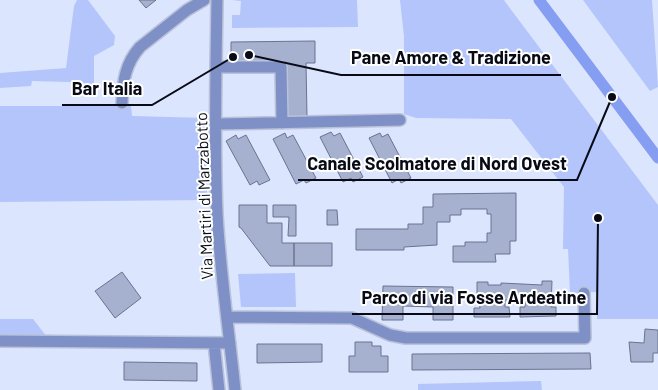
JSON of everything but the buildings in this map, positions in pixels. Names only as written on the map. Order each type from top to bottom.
[{"type":"street","points":[[122,103],[125,71],[140,47],[187,10],[204,0]]},
{"type":"street","name":"Via Martiri di Marzabotto","points":[[217,0],[217,213],[235,390]]},
{"type":"street","points":[[216,67],[282,67],[282,123]]},
{"type":"street","points":[[216,124],[400,120]]},
{"type":"street","points":[[227,317],[352,318],[390,335],[406,338],[585,338],[584,293]]},
{"type":"street","points":[[0,340],[230,343]]},
{"type":"street","points":[[214,344],[219,390]]},
{"type":"shaded area","points":[[77,0],[88,0],[115,36],[114,45],[94,56],[94,85],[32,81],[31,86],[0,88],[0,73],[66,68],[74,6]]},
{"type":"shaded area","points":[[232,0],[357,0],[358,27],[232,28],[232,15],[240,15],[241,1]]},
{"type":"shaded area","points":[[400,0],[504,0],[658,205],[658,319],[597,319],[597,292],[570,293],[568,249],[563,249],[564,187],[511,119],[416,118],[404,114],[404,36]]},
{"type":"shaded area","points":[[583,0],[652,0],[658,87],[650,91]]},
{"type":"shaded area","points":[[0,106],[131,106],[132,116],[207,118],[207,200],[0,202]]},
{"type":"shaded area","points":[[295,273],[296,307],[241,307],[238,274]]},
{"type":"shaded area","points":[[0,319],[33,319],[47,337],[0,336]]},
{"type":"shaded area","points":[[541,381],[542,390],[418,390],[418,384]]},
{"type":"waterway","points":[[539,0],[658,158]]},
{"type":"place","name":"Pane Amore & Tradizione","points":[[249,55]]},
{"type":"place","name":"Bar Italia","points":[[233,57]]},
{"type":"place","name":"Canale Scolmatore di Nord Ovest","points":[[612,97]]},
{"type":"place","name":"Parco di via Fosse Ardeatine","points":[[598,218]]}]
